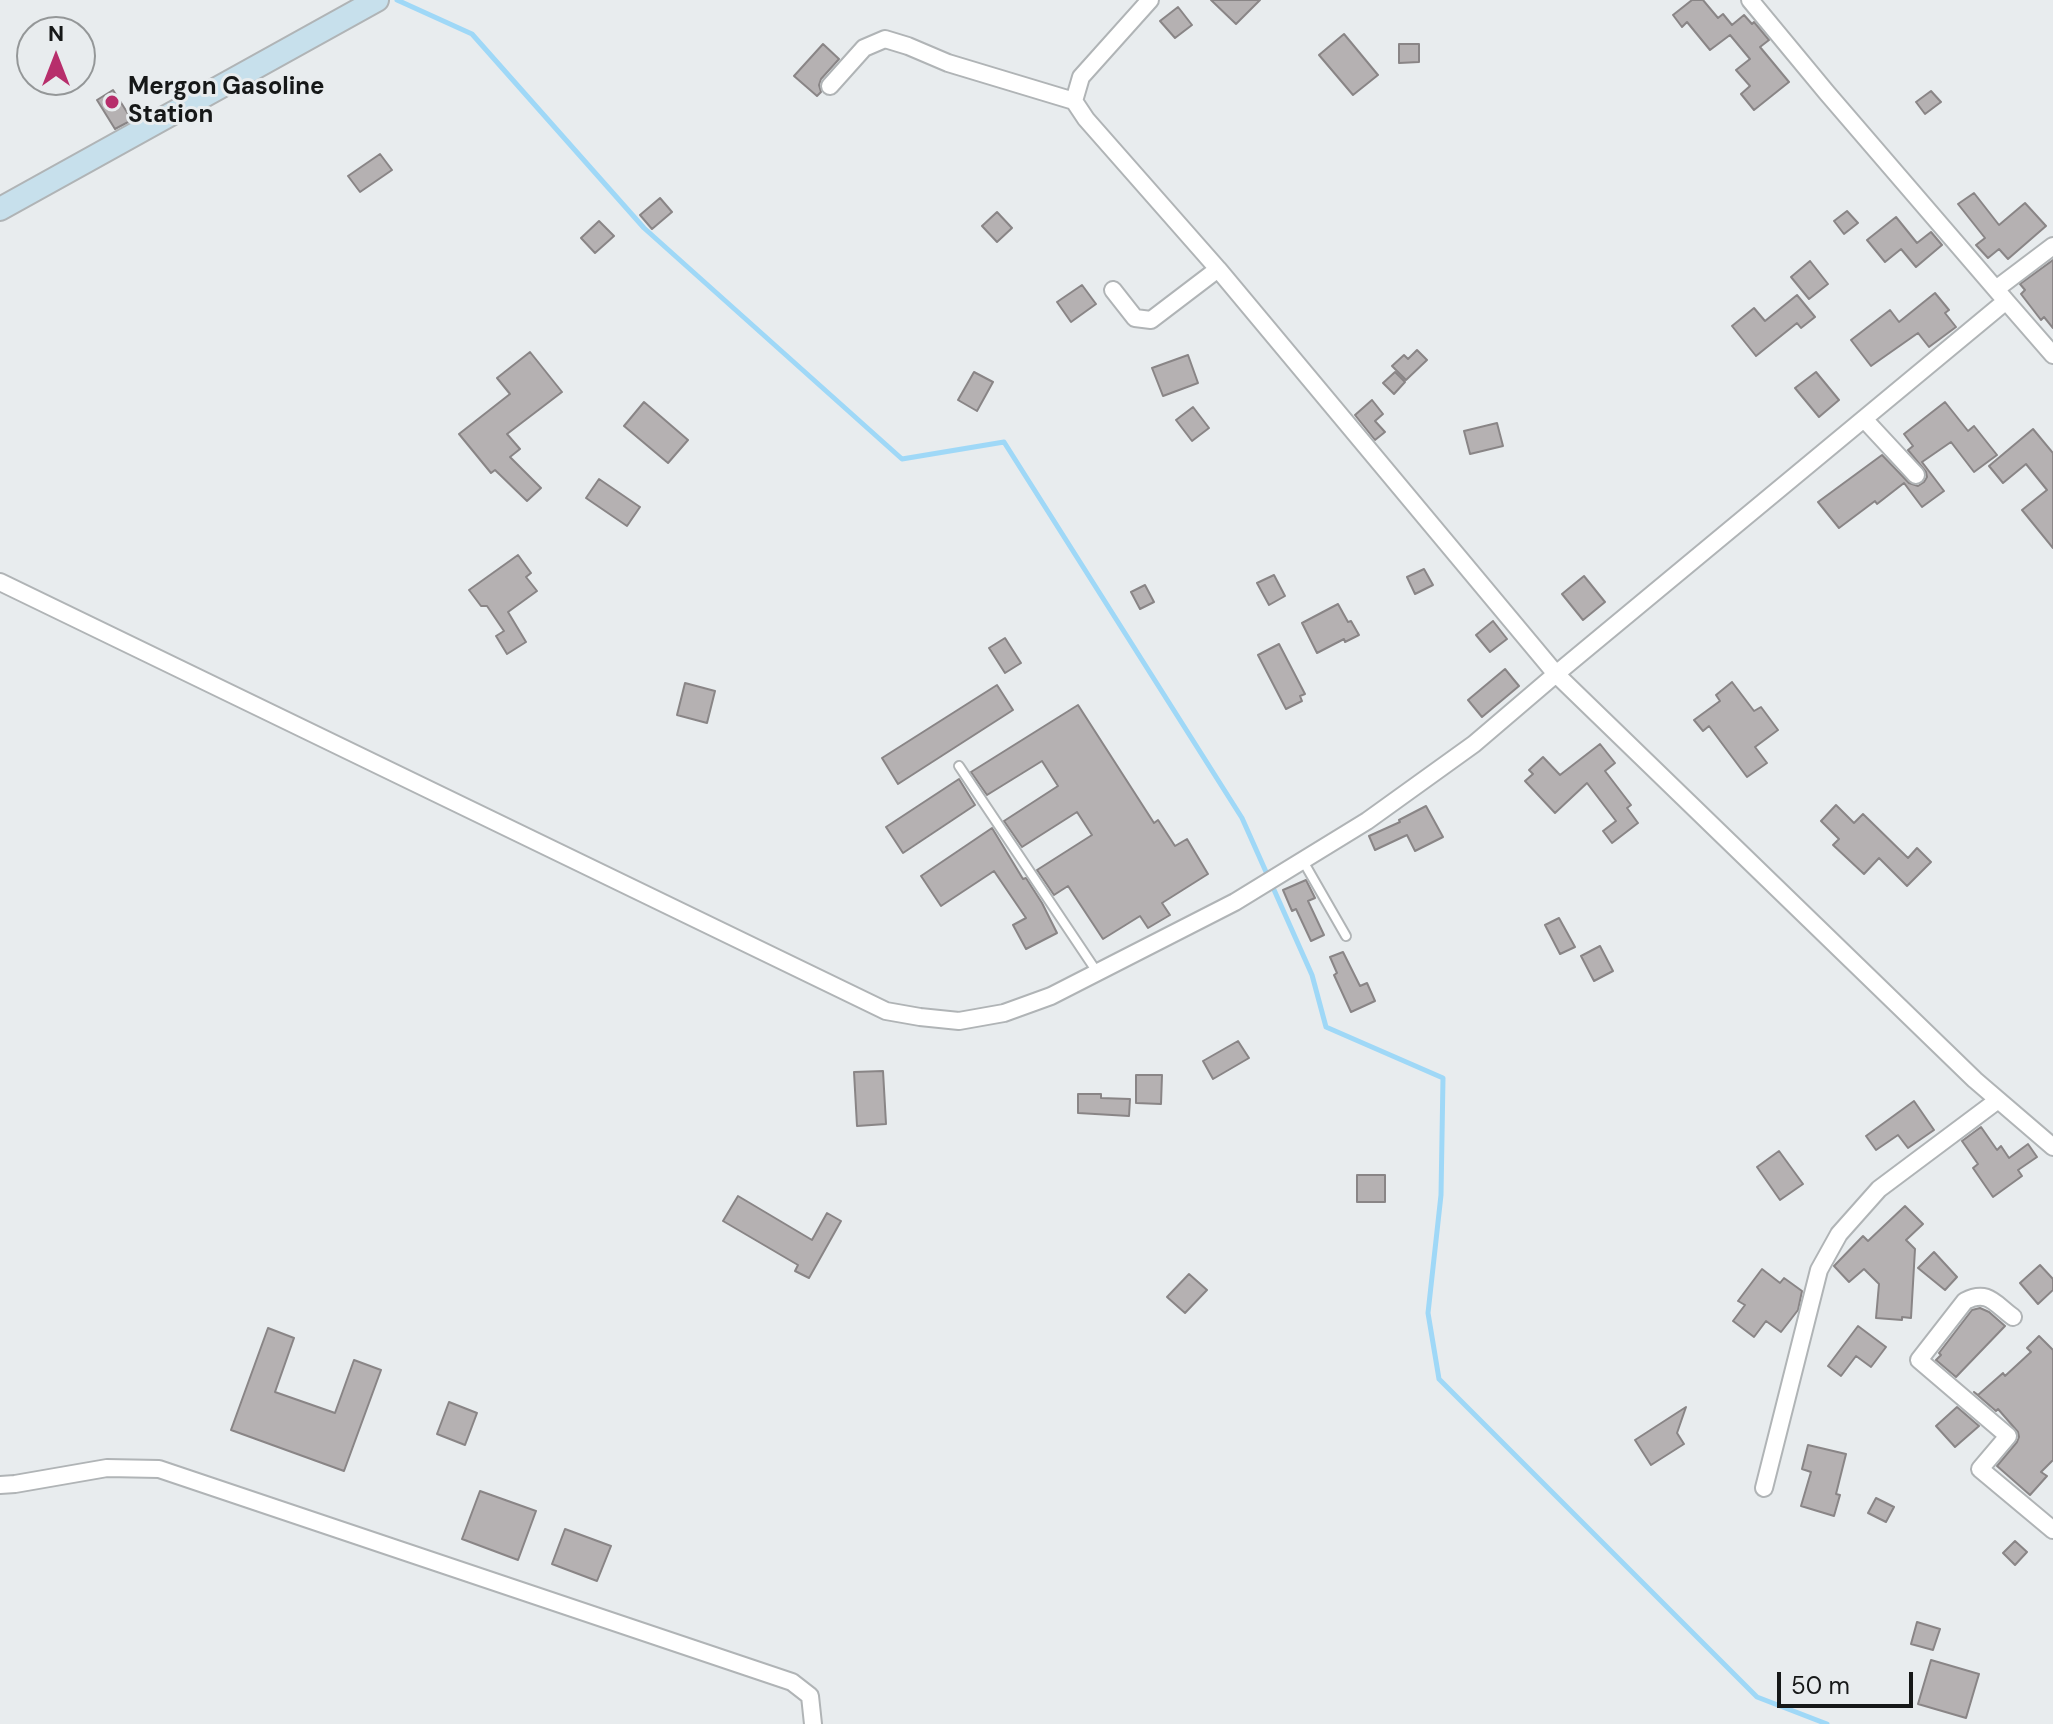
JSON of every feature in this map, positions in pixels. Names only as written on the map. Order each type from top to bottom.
[{"type":"street","points":[[0,209],[377,0]]},
{"type":"street","points":[[1074,101],[1081,77],[1150,0]]},
{"type":"street","points":[[1750,0],[2053,355]]},
{"type":"street","points":[[830,86],[864,48],[885,39],[948,63],[1074,101],[1086,119],[1218,269],[1556,674],[1975,1080],[2053,1147]]},
{"type":"street","points":[[0,582],[886,1011],[959,1021],[1004,1013],[1051,996],[1235,902],[1367,821],[1474,744],[1864,419],[2053,246]]},
{"type":"street","points":[[1113,290],[1135,318],[1151,320],[1218,269]]},
{"type":"street","points":[[1864,419],[1916,475]]},
{"type":"street","points":[[1764,1488],[1819,1270],[1839,1234],[1879,1189],[1998,1100]]},
{"type":"street","points":[[2013,1317],[1984,1295],[1976,1295],[1965,1301],[1919,1360],[2008,1436],[1980,1469],[2053,1530]]},
{"type":"street","points":[[0,1485],[107,1468],[159,1469],[792,1682],[810,1696],[813,1724]]},
{"type":"lane","points":[[959,766],[1097,972]]},
{"type":"lane","points":[[1302,860],[1346,936]]},
{"type":"building","points":[[1211,0],[1260,0],[1236,24]]},
{"type":"building","points":[[1692,0],[1703,0],[1718,18],[1723,14],[1732,25],[1744,15],[1752,24],[1754,22],[1769,40],[1760,47],[1789,82],[1754,110],[1741,94],[1750,86],[1736,70],[1750,59],[1730,35],[1710,50],[1687,22],[1682,27],[1673,15]]},
{"type":"building","points":[[1178,7],[1192,25],[1175,38],[1160,21]]},
{"type":"building","points":[[1344,34],[1378,75],[1353,95],[1319,55]]},
{"type":"building","points":[[823,44],[839,59],[821,79],[821,92],[817,96],[794,76]]},
{"type":"building","points":[[1399,44],[1419,44],[1419,62],[1399,63]]},
{"type":"building","points":[[113,90],[132,120],[115,129],[97,100]]},
{"type":"building","points":[[1931,91],[1941,102],[1925,114],[1916,102]]},
{"type":"building","points":[[380,154],[392,170],[360,192],[348,176]]},
{"type":"building","points":[[1974,193],[1999,225],[2025,203],[2046,226],[2008,259],[1999,249],[1988,258],[1976,245],[1985,238],[1958,204]]},
{"type":"building","points":[[660,198],[672,212],[652,229],[640,215]]},
{"type":"building","points":[[1847,211],[1858,223],[1844,234],[1834,221]]},
{"type":"building","points":[[997,212],[1012,228],[997,242],[982,226]]},
{"type":"building","points":[[1896,217],[1917,243],[1931,232],[1942,245],[1916,267],[1901,249],[1885,262],[1867,240]]},
{"type":"building","points":[[599,221],[614,236],[595,253],[581,238]]},
{"type":"building","points":[[2053,260],[2053,328],[2044,317],[2041,320],[2021,294],[2025,290],[2020,284]]},
{"type":"building","points":[[1810,261],[1828,284],[1809,299],[1791,277]]},
{"type":"building","points":[[1082,285],[1096,304],[1071,322],[1057,302]]},
{"type":"building","points":[[1935,293],[1949,310],[1945,313],[1956,327],[1929,347],[1918,333],[1871,366],[1851,340],[1890,310],[1899,322]]},
{"type":"building","points":[[1797,295],[1815,317],[1801,328],[1797,323],[1756,356],[1732,326],[1754,308],[1765,321]]},
{"type":"building","points":[[1417,350],[1427,360],[1406,380],[1392,366],[1404,355],[1408,359]]},
{"type":"building","points":[[530,352],[562,392],[507,434],[520,449],[510,457],[541,488],[527,501],[495,470],[491,473],[459,434],[510,394],[497,378]]},
{"type":"building","points":[[1188,355],[1198,383],[1163,396],[1152,368]]},
{"type":"building","points":[[974,372],[993,382],[977,411],[958,400]]},
{"type":"building","points":[[1395,372],[1405,382],[1394,394],[1383,383]]},
{"type":"building","points":[[1816,372],[1839,400],[1819,417],[1795,388]]},
{"type":"building","points":[[1372,400],[1383,414],[1375,421],[1385,432],[1375,440],[1355,415]]},
{"type":"building","points":[[644,402],[688,440],[668,463],[624,426]]},
{"type":"building","points":[[1945,402],[1968,431],[1974,426],[1997,455],[1974,472],[1951,442],[1922,462],[1944,491],[1922,507],[1904,483],[1839,528],[1818,502],[1882,455],[1909,483],[1918,486],[1924,482],[1926,472],[1908,450],[1913,446],[1904,434]]},
{"type":"building","points":[[1193,407],[1209,428],[1192,441],[1176,420]]},
{"type":"building","points":[[1497,423],[1503,446],[1470,454],[1464,431]]},
{"type":"building","points":[[2033,429],[2053,453],[2053,548],[2022,510],[2047,490],[2026,464],[2003,483],[1989,466]]},
{"type":"building","points":[[599,479],[640,507],[627,526],[586,498]]},
{"type":"building","points":[[518,555],[531,573],[526,577],[537,591],[508,612],[526,642],[507,654],[496,636],[504,631],[487,606],[481,606],[469,590]]},
{"type":"building","points":[[1424,569],[1433,585],[1415,594],[1407,577]]},
{"type":"building","points":[[1274,575],[1285,596],[1269,605],[1257,583]]},
{"type":"building","points":[[1584,576],[1605,602],[1583,620],[1562,594]]},
{"type":"building","points":[[1145,585],[1154,602],[1140,609],[1131,592]]},
{"type":"building","points":[[1338,604],[1359,635],[1317,653],[1302,623]]},
{"type":"building","points":[[1493,621],[1507,639],[1490,652],[1476,635]]},
{"type":"building","points":[[1005,638],[1021,663],[1005,673],[989,648]]},
{"type":"building","points":[[1279,644],[1305,694],[1300,696],[1302,701],[1286,709],[1258,655]]},
{"type":"building","points":[[1505,669],[1519,686],[1482,717],[1468,700]]},
{"type":"building","points":[[1732,682],[1754,711],[1761,707],[1778,730],[1755,747],[1767,763],[1747,777],[1709,726],[1703,731],[1694,720],[1720,701],[1716,695]]},
{"type":"building","points":[[685,683],[715,691],[707,723],[677,715]]},
{"type":"building","points":[[997,685],[1013,710],[898,784],[882,758]]},
{"type":"building","points":[[1078,705],[1154,823],[1158,820],[1175,846],[1187,839],[1208,874],[1162,903],[1170,915],[1148,928],[1140,916],[1103,939],[1068,886],[1054,895],[1037,870],[1092,835],[1077,812],[1022,847],[1004,821],[1058,786],[1042,761],[987,795],[971,772]]},
{"type":"building","points":[[1600,744],[1615,763],[1605,771],[1631,805],[1627,808],[1638,823],[1612,843],[1603,831],[1616,821],[1587,783],[1555,813],[1525,781],[1533,774],[1529,770],[1543,757],[1560,775]]},
{"type":"building","points":[[959,779],[975,805],[903,853],[886,827]]},
{"type":"building","points":[[1836,805],[1854,823],[1863,814],[1908,858],[1917,848],[1931,862],[1907,886],[1879,858],[1864,874],[1833,845],[1839,839],[1821,821]]},
{"type":"building","points":[[1426,806],[1443,837],[1415,851],[1407,835],[1375,850],[1369,836]]},
{"type":"building","points":[[992,828],[1023,879],[1026,878],[1042,903],[1057,933],[1026,949],[1013,925],[1026,918],[994,871],[941,906],[921,876]]},
{"type":"building","points":[[1306,880],[1315,898],[1308,901],[1324,935],[1311,941],[1283,890]]},
{"type":"building","points":[[1559,918],[1575,947],[1560,954],[1545,925]]},
{"type":"building","points":[[1600,946],[1613,971],[1594,981],[1581,956]]},
{"type":"building","points":[[1343,952],[1360,986],[1367,983],[1375,1001],[1351,1012],[1334,975],[1337,973],[1330,957]]},
{"type":"building","points":[[1238,1041],[1249,1058],[1213,1079],[1203,1061]]},
{"type":"building","points":[[883,1071],[886,1124],[857,1126],[854,1072]]},
{"type":"building","points":[[1136,1075],[1162,1075],[1161,1104],[1136,1103]]},
{"type":"building","points":[[1078,1094],[1130,1099],[1129,1116],[1078,1113]]},
{"type":"building","points":[[1914,1101],[1934,1130],[1908,1148],[1898,1135],[1876,1150],[1866,1136]]},
{"type":"building","points":[[1981,1127],[1997,1150],[2001,1146],[2009,1158],[2028,1144],[2037,1157],[2018,1170],[2022,1176],[1993,1197],[1973,1168],[1978,1164],[1962,1141]]},
{"type":"building","points":[[1779,1151],[1803,1184],[1780,1200],[1757,1167]]},
{"type":"building","points":[[1357,1175],[1385,1175],[1385,1202],[1357,1202]]},
{"type":"building","points":[[738,1196],[812,1240],[827,1213],[841,1221],[809,1278],[795,1271],[798,1265],[723,1221]]},
{"type":"building","points":[[1905,1206],[1923,1224],[1906,1240],[1915,1249],[1911,1318],[1876,1318],[1879,1284],[1864,1269],[1849,1282],[1834,1266],[1863,1236],[1868,1241]]},
{"type":"building","points":[[1934,1252],[1957,1277],[1945,1290],[1918,1268]]},
{"type":"building","points":[[2040,1265],[2053,1279],[2053,1290],[2038,1304],[2020,1283]]},
{"type":"building","points":[[1762,1269],[1780,1283],[1784,1278],[1802,1291],[1798,1310],[1781,1332],[1766,1321],[1754,1337],[1733,1321],[1745,1305],[1738,1301]]},
{"type":"building","points":[[1189,1274],[1207,1290],[1185,1313],[1167,1297]]},
{"type":"building","points":[[1980,1308],[2005,1326],[1956,1377],[1936,1360],[1972,1310]]},
{"type":"building","points":[[1858,1326],[1886,1347],[1871,1367],[1856,1356],[1841,1376],[1828,1366]]},
{"type":"building","points":[[268,1328],[294,1338],[275,1392],[335,1413],[354,1360],[381,1370],[344,1471],[231,1430]]},
{"type":"building","points":[[2039,1336],[2053,1350],[2053,1460],[2041,1472],[2047,1476],[2030,1495],[1997,1466],[2017,1442],[2018,1432],[1998,1409],[1996,1411],[1974,1392],[1978,1395],[2003,1373],[2005,1376],[2031,1352],[2027,1348]]},
{"type":"building","points":[[449,1402],[477,1413],[465,1445],[437,1434]]},
{"type":"building","points":[[1686,1407],[1677,1433],[1684,1444],[1651,1465],[1635,1440]]},
{"type":"building","points":[[1957,1407],[1979,1426],[1955,1447],[1936,1426]]},
{"type":"building","points":[[1808,1445],[1846,1454],[1834,1516],[1801,1506],[1811,1472],[1802,1469]]},
{"type":"building","points":[[480,1491],[536,1511],[518,1560],[462,1539]]},
{"type":"building","points":[[1876,1498],[1894,1507],[1886,1522],[1868,1513]]},
{"type":"building","points":[[565,1529],[611,1546],[597,1581],[552,1564]]},
{"type":"building","points":[[2015,1541],[2027,1552],[2015,1565],[2003,1553]]},
{"type":"building","points":[[1917,1622],[1940,1629],[1933,1650],[1911,1644]]},
{"type":"building","points":[[1931,1660],[1979,1674],[1966,1718],[1918,1704]]},
{"type":"waterway","points":[[397,0],[472,34],[644,228],[902,459],[1004,442],[1242,818],[1312,975],[1326,1027],[1443,1078],[1441,1195],[1428,1313],[1439,1379],[1757,1697],[1827,1724]]},
{"type":"place","name":"Mergon Gasoline Station","points":[[112,102]]}]
